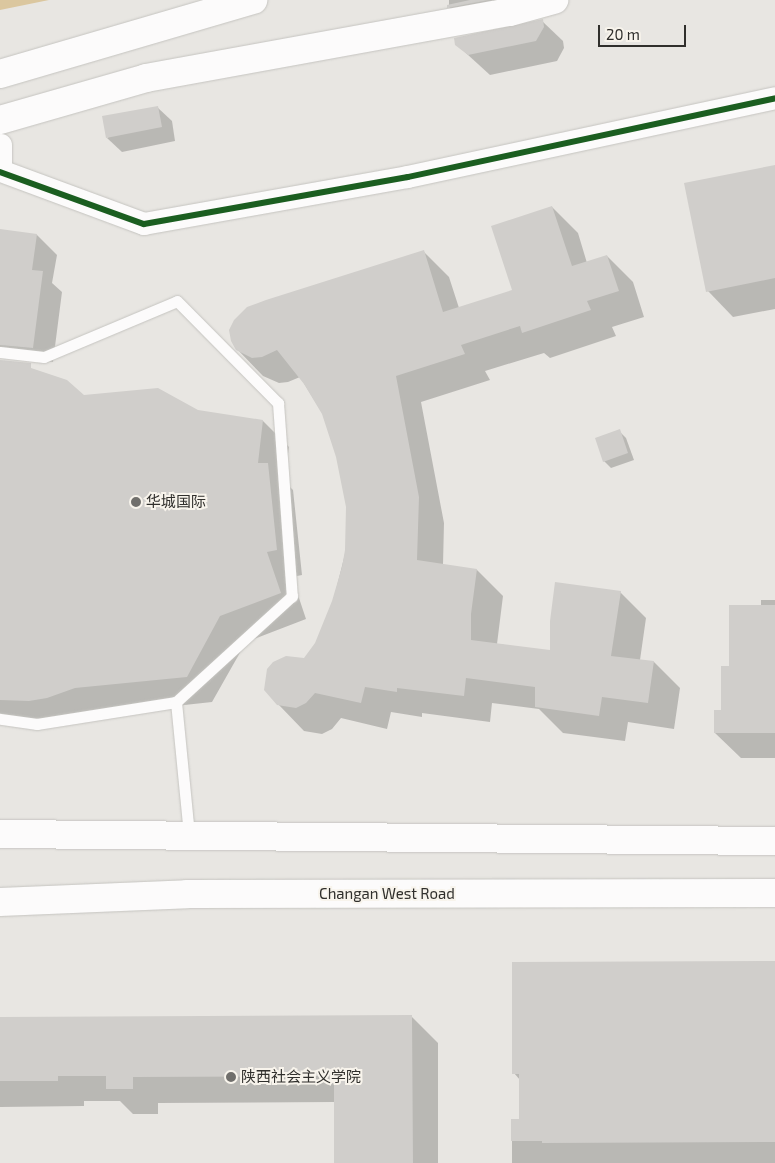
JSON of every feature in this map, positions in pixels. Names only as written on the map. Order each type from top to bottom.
[{"type":"main road","points":[[0,74],[253,0]]},
{"type":"main road","points":[[0,120],[146,78],[510,12],[554,0]]},
{"type":"main road","points":[[0,834],[775,841]]},
{"type":"main road","name":"Changan West Road","points":[[0,902],[187,894],[775,893]]},
{"type":"street","points":[[1,145],[1,172],[144,224],[408,177],[775,98]]},
{"type":"lane","points":[[0,352],[44,357],[177,301],[278,404],[292,596],[176,702],[37,724],[0,719]]},
{"type":"lane","points":[[176,702],[189,837]]},
{"type":"shaded area","points":[[0,0],[49,0],[0,10]]},
{"type":"building","points":[[470,0],[489,0],[447,8],[447,5]]},
{"type":"building","points":[[543,19],[544,27],[536,41],[468,55],[455,45],[454,38]]},
{"type":"building","points":[[158,106],[162,127],[106,138],[102,116]]},
{"type":"building","points":[[775,165],[775,278],[706,292],[684,183]]},
{"type":"building","points":[[552,206],[572,266],[607,255],[619,291],[587,301],[591,310],[522,333],[520,326],[461,345],[465,354],[396,376],[419,497],[417,560],[477,569],[471,614],[471,640],[550,650],[550,621],[555,582],[621,591],[611,656],[654,661],[648,703],[602,697],[599,716],[535,707],[535,687],[466,678],[464,696],[397,688],[397,692],[365,687],[361,703],[315,693],[306,703],[296,708],[277,705],[264,690],[267,669],[273,662],[286,656],[304,658],[315,643],[332,601],[342,567],[345,550],[346,507],[336,457],[322,414],[304,384],[277,350],[262,357],[252,358],[236,350],[231,341],[229,330],[234,320],[247,307],[266,300],[424,250],[443,312],[512,290],[491,226]]},
{"type":"building","points":[[0,229],[37,234],[32,270],[43,271],[33,348],[0,345]]},
{"type":"building","name":"华城国际","points":[[0,360],[31,363],[31,368],[67,380],[84,395],[158,388],[198,410],[263,420],[258,463],[268,463],[277,550],[267,552],[281,593],[220,616],[187,677],[75,688],[47,698],[29,701],[0,700]]},
{"type":"building","points":[[620,429],[628,453],[603,462],[595,438]]},
{"type":"building","points":[[729,605],[775,605],[775,733],[714,733],[714,710],[721,710],[721,666],[729,666]]},
{"type":"building","points":[[775,961],[775,1142],[542,1143],[542,1141],[511,1141],[511,1119],[519,1119],[519,1074],[512,1074],[512,962]]},
{"type":"building","points":[[412,1015],[413,1163],[334,1163],[334,1076],[133,1077],[133,1089],[106,1089],[106,1076],[58,1076],[58,1081],[0,1081],[0,1017]]},
{"type":"cycle path","points":[[0,172],[144,224],[408,177],[775,98]]},
{"type":"place","name":"华城国际","points":[[136,502]]},
{"type":"place","name":"陕西社会主义学院","points":[[231,1077]]}]
